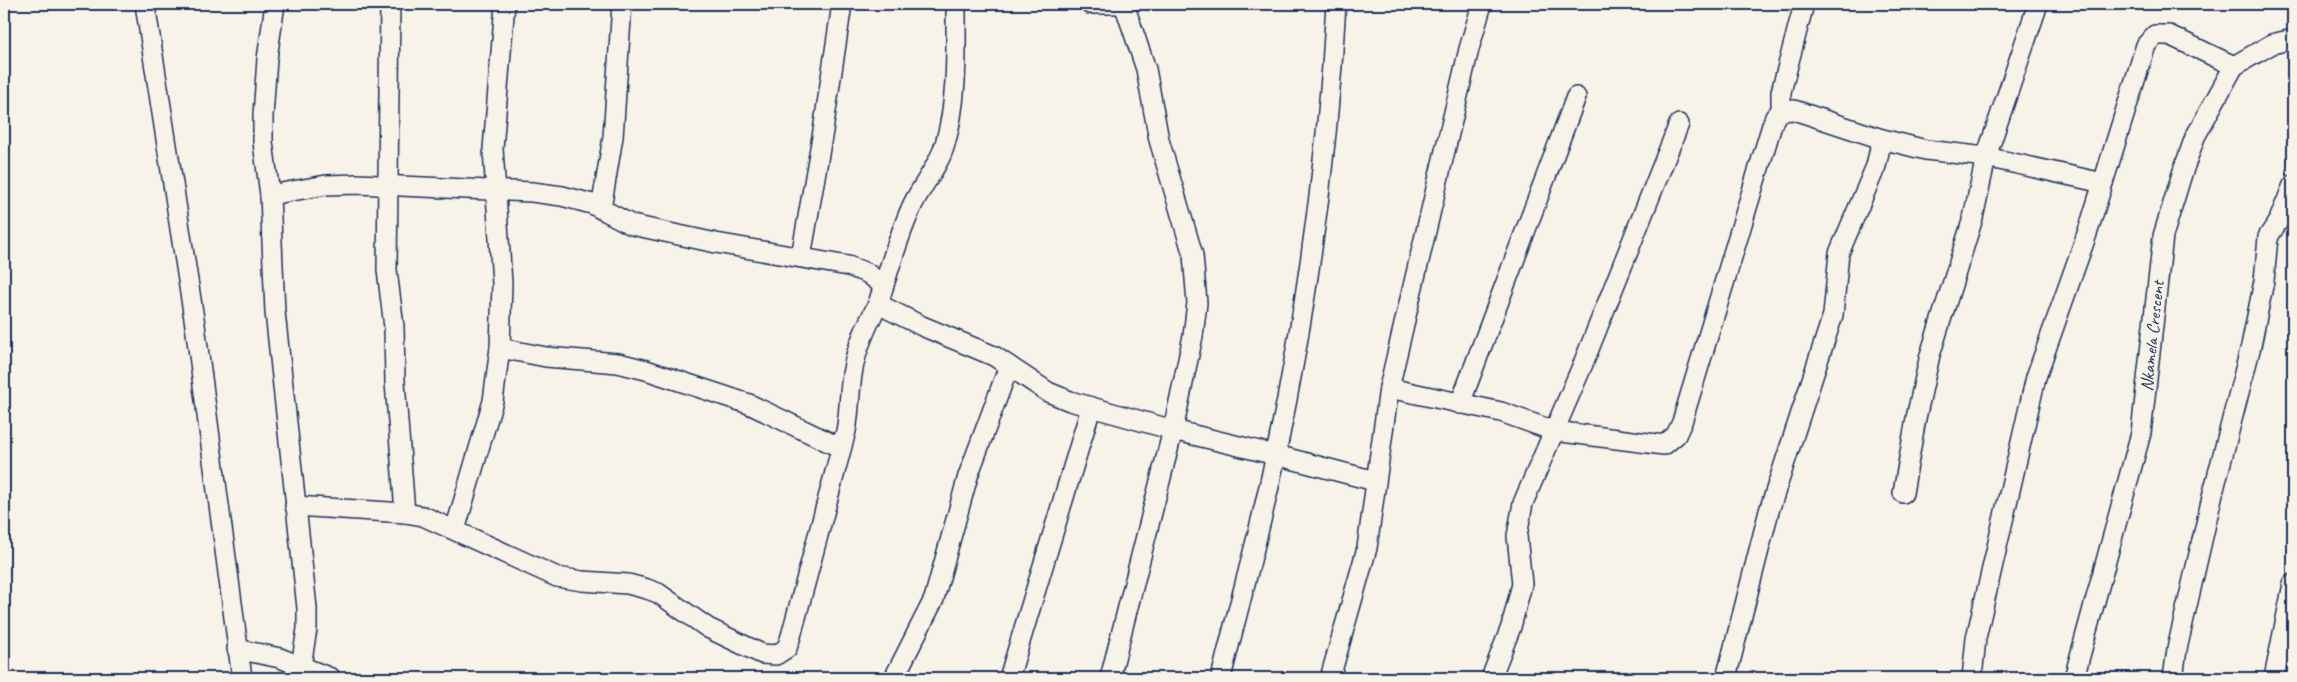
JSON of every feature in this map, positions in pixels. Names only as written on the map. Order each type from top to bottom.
[{"type":"street","points":[[145,4],[195,326],[242,678]]},
{"type":"street","points":[[275,4],[267,59],[262,116],[263,142],[270,195],[272,280],[307,608],[307,629],[300,666]]},
{"type":"street","points":[[390,4],[387,270],[394,327],[395,382],[405,513]]},
{"type":"street","points":[[455,530],[493,402],[500,348],[502,283],[493,149],[505,4]]},
{"type":"street","points":[[601,210],[613,137],[622,4]]},
{"type":"street","points":[[801,258],[842,4]]},
{"type":"street","points":[[295,506],[405,513],[423,516],[557,577],[591,582],[628,584],[658,593],[708,628],[762,654],[776,655],[787,648],[841,448],[849,414],[853,368],[864,331],[878,304],[903,226],[914,202],[939,159],[949,130],[956,4]]},
{"type":"street","points":[[1090,4],[1124,4],[1146,69],[1159,140],[1193,255],[1196,270],[1197,303],[1193,336],[1174,430],[1110,678]]},
{"type":"street","points":[[1221,678],[1276,454],[1309,272],[1324,158],[1336,4]]},
{"type":"street","points":[[1330,678],[1367,548],[1389,388],[1469,49],[1482,4]]},
{"type":"street","points":[[1781,111],[1782,85],[1804,4]]},
{"type":"street","points":[[1903,493],[1916,418],[1930,355],[1973,218],[1986,157],[2038,4]]},
{"type":"street","points":[[1972,678],[1976,638],[2036,377],[2088,231],[2146,45],[2155,35],[2169,35],[2234,66],[2272,44],[2293,39]]},
{"type":"street","name":"Nkamela Crescent","points":[[2074,678],[2141,433],[2163,236],[2195,137],[2234,66]]},
{"type":"street","points":[[1460,404],[1576,97]]},
{"type":"street","points":[[1389,388],[1501,412],[1554,431],[1664,445],[1676,435],[1682,422],[1772,125],[1775,116],[1781,111],[1794,110],[1882,140],[1926,150],[1986,157],[2103,183]]},
{"type":"street","points":[[1491,678],[1511,627],[1522,584],[1517,536],[1523,503],[1583,364],[1679,124]]},
{"type":"street","points":[[1726,678],[1769,511],[1833,315],[1839,253],[1876,166],[1882,140]]},
{"type":"street","points":[[270,195],[326,185],[387,185],[495,190],[562,196],[592,204],[632,225],[716,243],[848,266],[866,273],[883,285]]},
{"type":"street","points":[[2173,678],[2177,649],[2213,493],[2251,346],[2264,282],[2268,237],[2279,220],[2293,186]]},
{"type":"street","points":[[878,304],[922,326],[994,356],[1048,392],[1091,408],[1376,481]]},
{"type":"street","points":[[500,348],[546,357],[618,363],[646,370],[749,404],[841,448]]},
{"type":"street","points":[[894,678],[934,599],[968,476],[1009,366]]},
{"type":"street","points":[[1009,678],[1091,408]]},
{"type":"street","points":[[2274,678],[2293,584]]},
{"type":"street","points":[[237,649],[280,658],[331,678]]}]
